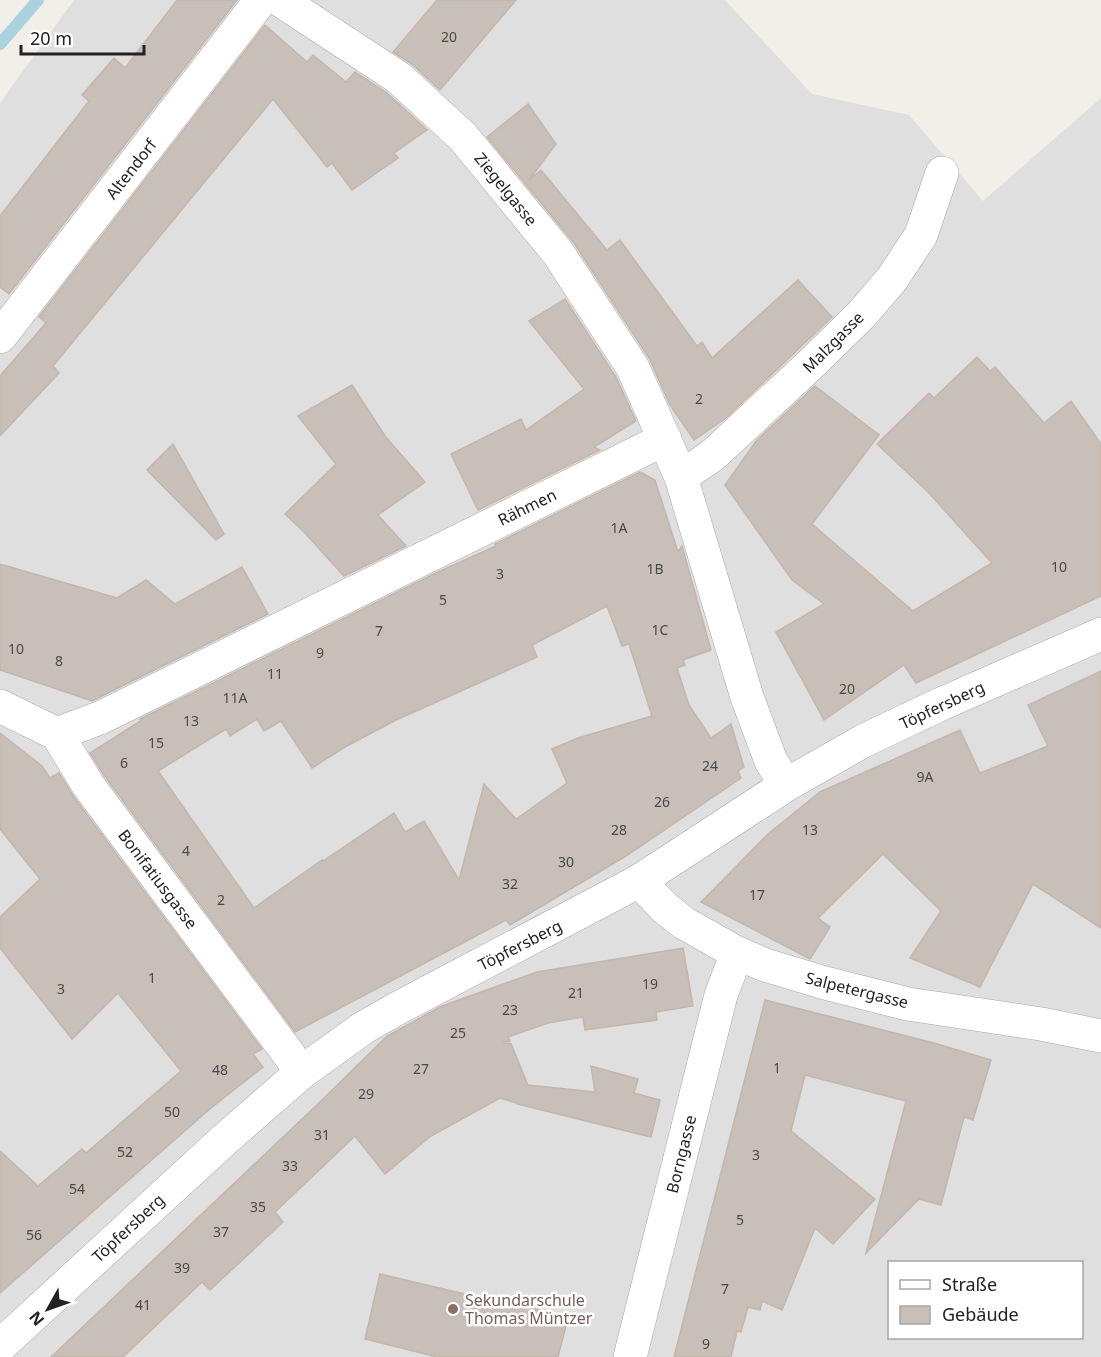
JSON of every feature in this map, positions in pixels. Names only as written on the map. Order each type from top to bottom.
[{"type":"street","name":"Altendorf","points":[[0,338],[261,0]]},
{"type":"street","name":"Ziegelgasse","points":[[280,0],[399,78],[463,137],[558,253],[633,368],[665,439]]},
{"type":"street","name":"Malzgasse","points":[[681,477],[713,455],[752,420],[877,297],[892,279],[921,235],[942,173]]},
{"type":"street","points":[[665,439],[681,477],[747,697],[771,761],[786,785]]},
{"type":"street","name":"Rähmen","points":[[57,734],[102,717],[665,439]]},
{"type":"street","name":"Töpfersberg","points":[[0,1346],[223,1141],[302,1072],[340,1044],[398,1008],[639,881],[786,785],[863,741],[1101,634]]},
{"type":"street","points":[[0,706],[57,734]]},
{"type":"street","name":"Bonifatiusgasse","points":[[57,734],[88,785],[302,1072]]},
{"type":"street","name":"Salpetergasse","points":[[639,881],[665,908],[684,923],[737,953],[788,972],[908,1004],[1041,1024],[1101,1036]]},
{"type":"street","name":"Borngasse","points":[[630,1357],[721,995],[737,953]]},
{"type":"shaded area","points":[[74,0],[725,0],[812,94],[909,115],[983,201],[1101,98],[1101,1357],[0,1357],[0,103]]},
{"type":"building","points":[[177,0],[237,0],[9,294],[0,287],[0,216],[89,101],[82,95],[114,58],[125,68]]},
{"type":"building","points":[[437,0],[516,0],[440,90],[412,64],[393,52]]},
{"type":"building","points":[[265,25],[307,62],[313,55],[346,82],[355,72],[387,93],[427,130],[394,153],[398,158],[352,190],[332,163],[327,167],[273,99],[53,366],[59,373],[0,436],[0,376],[46,323],[39,317]]},
{"type":"building","points":[[528,104],[556,144],[529,180],[541,170],[607,250],[620,240],[697,346],[702,342],[712,358],[798,280],[832,317],[726,418],[694,440],[670,405],[649,358],[574,243],[487,137]]},
{"type":"building","points":[[565,299],[616,377],[636,421],[594,447],[600,450],[478,510],[451,454],[521,419],[526,430],[584,389],[529,321]]},
{"type":"building","points":[[977,357],[990,371],[995,367],[1044,423],[1071,401],[1101,444],[1101,596],[916,683],[904,665],[824,720],[776,632],[824,604],[792,580],[725,485],[757,440],[815,386],[879,435],[812,524],[913,611],[992,563],[928,492],[877,444],[929,393],[934,398]]},
{"type":"building","points":[[352,385],[385,436],[425,482],[378,515],[406,546],[344,576],[285,514],[336,464],[298,416]]},
{"type":"building","points":[[173,444],[224,534],[216,540],[147,470]]},
{"type":"building","points":[[640,472],[655,480],[678,552],[682,546],[711,650],[683,660],[685,665],[677,668],[689,705],[711,738],[731,724],[744,767],[738,771],[741,778],[626,856],[510,925],[506,920],[295,1032],[90,753],[142,720],[140,719],[436,573],[496,546],[495,544]],"holes":[[[607,606],[622,646],[629,644],[652,716],[578,738],[552,749],[567,783],[516,819],[484,784],[459,880],[424,821],[405,832],[394,813],[254,908],[158,771],[226,729],[230,736],[257,719],[264,731],[281,721],[312,768],[345,747],[396,720],[537,657],[532,645]]]},
{"type":"building","points":[[0,564],[117,598],[146,580],[175,604],[242,567],[268,614],[92,701],[0,670]]},
{"type":"building","points":[[1101,671],[1101,928],[1033,884],[980,987],[910,958],[941,911],[883,854],[818,918],[830,927],[810,959],[701,902],[768,834],[820,792],[960,730],[980,773],[1048,746],[1028,705]]},
{"type":"building","points":[[0,733],[42,766],[50,778],[59,773],[73,796],[262,1049],[253,1054],[263,1067],[211,1108],[0,1293],[0,1151],[38,1186],[82,1149],[86,1153],[181,1071],[118,993],[72,1039],[0,948],[0,917],[40,879],[0,829]]},
{"type":"building","points":[[683,948],[693,1006],[656,1012],[657,1020],[585,1030],[583,1017],[548,1023],[508,1037],[510,1041],[503,1042],[511,1044],[528,1085],[595,1092],[591,1066],[638,1079],[634,1093],[660,1100],[651,1137],[500,1098],[431,1136],[385,1174],[355,1136],[275,1212],[283,1222],[210,1290],[202,1282],[123,1357],[51,1357],[387,1036],[442,1006],[537,972]]},
{"type":"building","points":[[765,1000],[934,1043],[991,1060],[973,1120],[964,1117],[941,1205],[919,1199],[866,1253],[906,1101],[805,1075],[791,1131],[875,1199],[833,1244],[815,1228],[782,1310],[762,1301],[760,1310],[748,1307],[741,1332],[737,1331],[731,1357],[674,1357]]},
{"type":"building","name":"Sekundarschule Thomas Müntzer","points":[[380,1274],[486,1299],[487,1295],[568,1318],[558,1357],[437,1357],[365,1339]]},
{"type":"waterway","points":[[0,44],[38,0]]},
{"type":"place","name":"Sekundarschule Thomas Müntzer","points":[[453,1309]]}]
